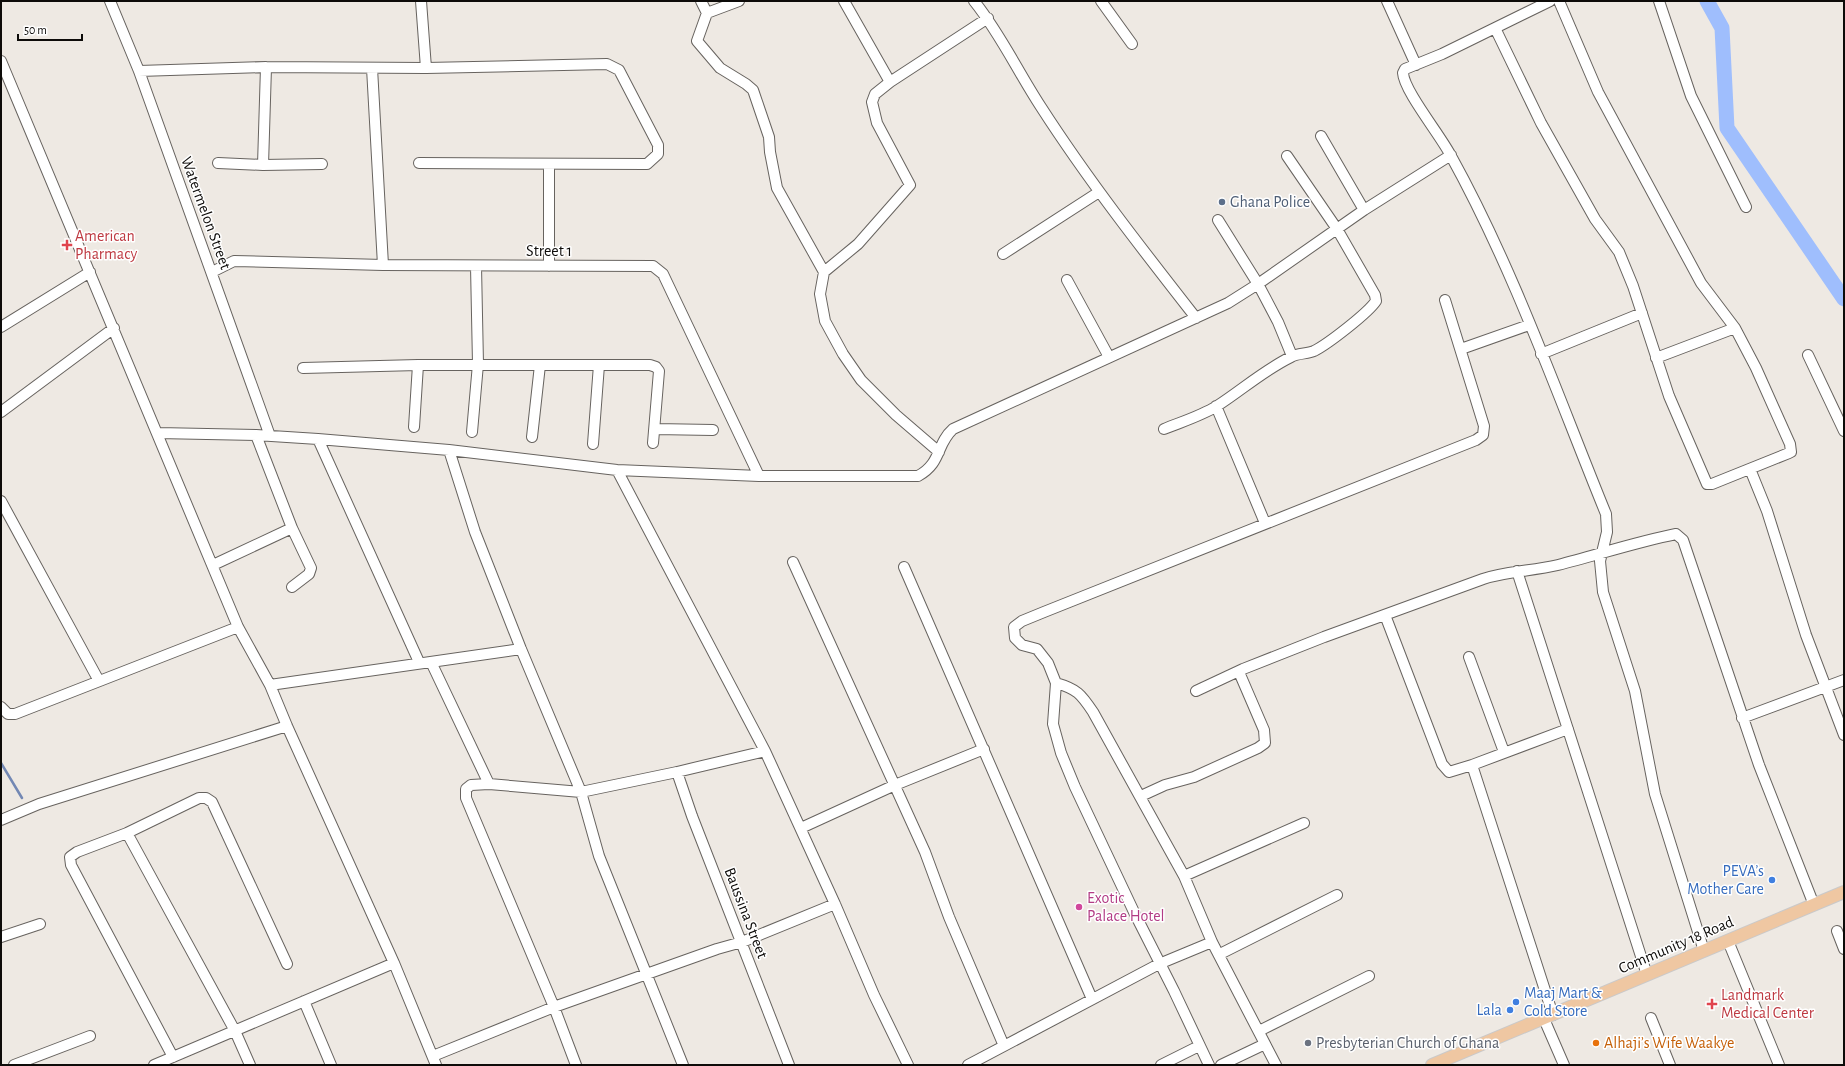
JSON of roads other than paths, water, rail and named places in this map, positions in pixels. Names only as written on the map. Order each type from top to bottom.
[{"type":"main road","name":"Community 18 Road","points":[[1432,1065],[1844,892]]},
{"type":"street","name":"Watermelon Street","points":[[110,1],[139,71],[270,436]]},
{"type":"street","points":[[421,1],[426,68]]},
{"type":"street","points":[[701,1],[707,13],[697,41],[720,68],[753,90],[769,137],[770,152],[777,188],[824,272],[820,294],[825,321],[842,354],[866,385],[896,415],[939,452]]},
{"type":"street","points":[[707,13],[739,1]]},
{"type":"street","points":[[844,1],[890,82]]},
{"type":"street","points":[[974,1],[988,18],[1040,107],[1099,192],[1196,318]]},
{"type":"street","points":[[1101,1],[1132,44]]},
{"type":"street","points":[[1387,1],[1416,65]]},
{"type":"street","points":[[1495,28],[1541,123],[1595,219],[1619,252],[1642,313],[1669,396],[1707,484],[1709,485],[1789,453],[1791,449],[1756,368],[1735,328],[1701,283],[1598,92],[1558,1]]},
{"type":"street","points":[[1659,1],[1691,96],[1746,207]]},
{"type":"street","points":[[1544,2],[1495,28],[1405,69],[1402,73],[1410,92],[1451,154],[1495,241],[1606,514],[1607,532],[1600,554],[1600,571],[1603,592],[1635,691],[1655,794],[1704,951]]},
{"type":"street","points":[[824,272],[858,244],[910,185],[877,123],[872,102],[875,94],[890,82],[988,18]]},
{"type":"street","points":[[1,61],[238,627],[270,685],[394,963],[434,1060],[554,1007],[717,949],[742,942],[835,904]]},
{"type":"street","points":[[139,71],[266,67],[426,68],[608,64],[620,70],[658,145],[658,154],[647,164],[419,162]]},
{"type":"street","points":[[263,165],[266,67]]},
{"type":"street","points":[[372,68],[383,266]]},
{"type":"street","points":[[1321,136],[1364,210]]},
{"type":"street","points":[[158,433],[256,435],[318,439],[449,450],[617,470],[759,476],[918,476],[928,471],[935,462],[947,434],[953,429],[1214,310],[1258,284],[1364,210],[1451,154]]},
{"type":"street","points":[[1164,429],[1216,406],[1252,379],[1292,356],[1301,355],[1314,350],[1328,342],[1376,301],[1375,295],[1337,229],[1287,156]]},
{"type":"street","points":[[218,162],[263,165],[322,164]]},
{"type":"street","points":[[548,164],[549,266]]},
{"type":"street","points":[[1003,254],[1099,192]]},
{"type":"street","points":[[1218,220],[1258,284],[1278,322],[1292,356]]},
{"type":"street","name":"Street 1","points":[[212,272],[234,261],[383,266],[648,265],[658,269],[663,274],[759,476]]},
{"type":"street","points":[[472,432],[478,364],[476,266]]},
{"type":"street","points":[[1,327],[90,272]]},
{"type":"street","points":[[1067,280],[1109,358]]},
{"type":"street","points":[[1209,1065],[1075,787],[1061,753],[1053,724],[1056,683],[1048,663],[1037,649],[1022,645],[1015,638],[1014,627],[1022,621],[1476,440],[1482,435],[1484,426],[1445,300]]},
{"type":"street","points":[[1541,354],[1642,313]]},
{"type":"street","points":[[1461,349],[1529,325]]},
{"type":"street","points":[[1,412],[114,328]]},
{"type":"street","points":[[1656,358],[1735,328]]},
{"type":"street","points":[[1808,355],[1844,431]]},
{"type":"street","points":[[303,368],[478,364],[650,365],[656,367],[659,371],[653,443]]},
{"type":"street","points":[[414,426],[418,365]]},
{"type":"street","points":[[532,437],[540,365]]},
{"type":"street","points":[[593,444],[599,365]]},
{"type":"street","points":[[1216,406],[1265,523]]},
{"type":"street","points":[[655,429],[713,430]]},
{"type":"street","points":[[256,435],[292,528],[311,568],[309,574],[292,587]]},
{"type":"street","points":[[318,439],[419,662]]},
{"type":"street","points":[[449,450],[475,532],[581,792],[599,856],[683,1065]]},
{"type":"street","points":[[1750,469],[1764,504],[1806,635],[1844,735]]},
{"type":"street","points":[[617,470],[765,751],[835,904],[874,995],[908,1065]]},
{"type":"street","points":[[1,501],[99,681]]},
{"type":"street","points":[[213,566],[292,528]]},
{"type":"street","points":[[1196,691],[1324,637],[1504,572],[1547,567],[1676,534],[1683,540],[1742,718],[1771,798],[1814,905]]},
{"type":"street","points":[[794,562],[925,852],[949,917],[1004,1046]]},
{"type":"street","points":[[904,567],[1092,999]]},
{"type":"street","points":[[1517,571],[1647,975]]},
{"type":"street","points":[[1385,615],[1445,769],[1449,772],[1472,765],[1568,729]]},
{"type":"street","points":[[1,706],[8,714],[15,714],[238,627]]},
{"type":"street","points":[[270,685],[521,648]]},
{"type":"street","points":[[1469,657],[1504,752]]},
{"type":"street","points":[[431,662],[489,784]]},
{"type":"street","points":[[1141,796],[1165,785],[1194,777],[1258,748],[1265,743],[1264,730],[1239,672]]},
{"type":"street","points":[[1742,718],[1844,680]]},
{"type":"street","points":[[1056,683],[1072,688],[1084,697],[1141,796],[1184,876],[1212,942],[1220,954],[1276,1065]]},
{"type":"street","points":[[1,820],[39,804],[287,726]]},
{"type":"street","points":[[801,828],[895,785],[984,749]]},
{"type":"street","points":[[576,1065],[554,1007],[466,798],[466,789],[471,786],[489,784],[581,792],[677,772],[765,751]]},
{"type":"street","points":[[1472,765],[1548,1017],[1564,1065]]},
{"type":"street","name":"Baussina Street","points":[[677,772],[692,816],[789,1065]]},
{"type":"street","points":[[173,1057],[71,865],[70,857],[77,852],[127,833],[199,798],[206,798],[212,802],[287,964]]},
{"type":"street","points":[[1184,876],[1304,823]]},
{"type":"street","points":[[127,833],[235,1031],[250,1065]]},
{"type":"street","points":[[1220,954],[1336,895]]},
{"type":"street","points":[[1,937],[40,924]]},
{"type":"street","points":[[1837,931],[1844,949]]},
{"type":"street","points":[[1728,941],[1780,1065]]},
{"type":"street","points":[[968,1065],[1159,964],[1212,942]]},
{"type":"street","points":[[161,1064],[173,1057],[394,963]]},
{"type":"street","points":[[1259,1031],[1369,976]]},
{"type":"street","points":[[304,1001],[331,1065]]},
{"type":"street","points":[[1651,1018],[1670,1065]]},
{"type":"street","points":[[14,1065],[90,1036]]},
{"type":"street","points":[[1222,1065],[1265,1044]]},
{"type":"street","points":[[1161,1065],[1199,1046]]},
{"type":"waterway","points":[[1707,1],[1722,28],[1727,128],[1844,299]]},
{"type":"waterway","points":[[1,763],[22,798]]},
{"type":"place","name":"Ghana Police","points":[[1222,202]]},
{"type":"place","name":"American Pharmacy","points":[[67,245]]},
{"type":"place","name":"PEVA’s Mother Care","points":[[1772,880]]},
{"type":"place","name":"Exotic Palace Hotel","points":[[1079,907]]},
{"type":"place","name":"Maaj Mart & Cold Store","points":[[1516,1002]]},
{"type":"place","name":"Landmark Medical Center","points":[[1712,1004]]},
{"type":"place","name":"Lala","points":[[1510,1010]]},
{"type":"place","name":"Presbyterian Church of Ghana","points":[[1308,1043]]},
{"type":"place","name":"Alhaji’s Wife Waakye","points":[[1596,1043]]}]
